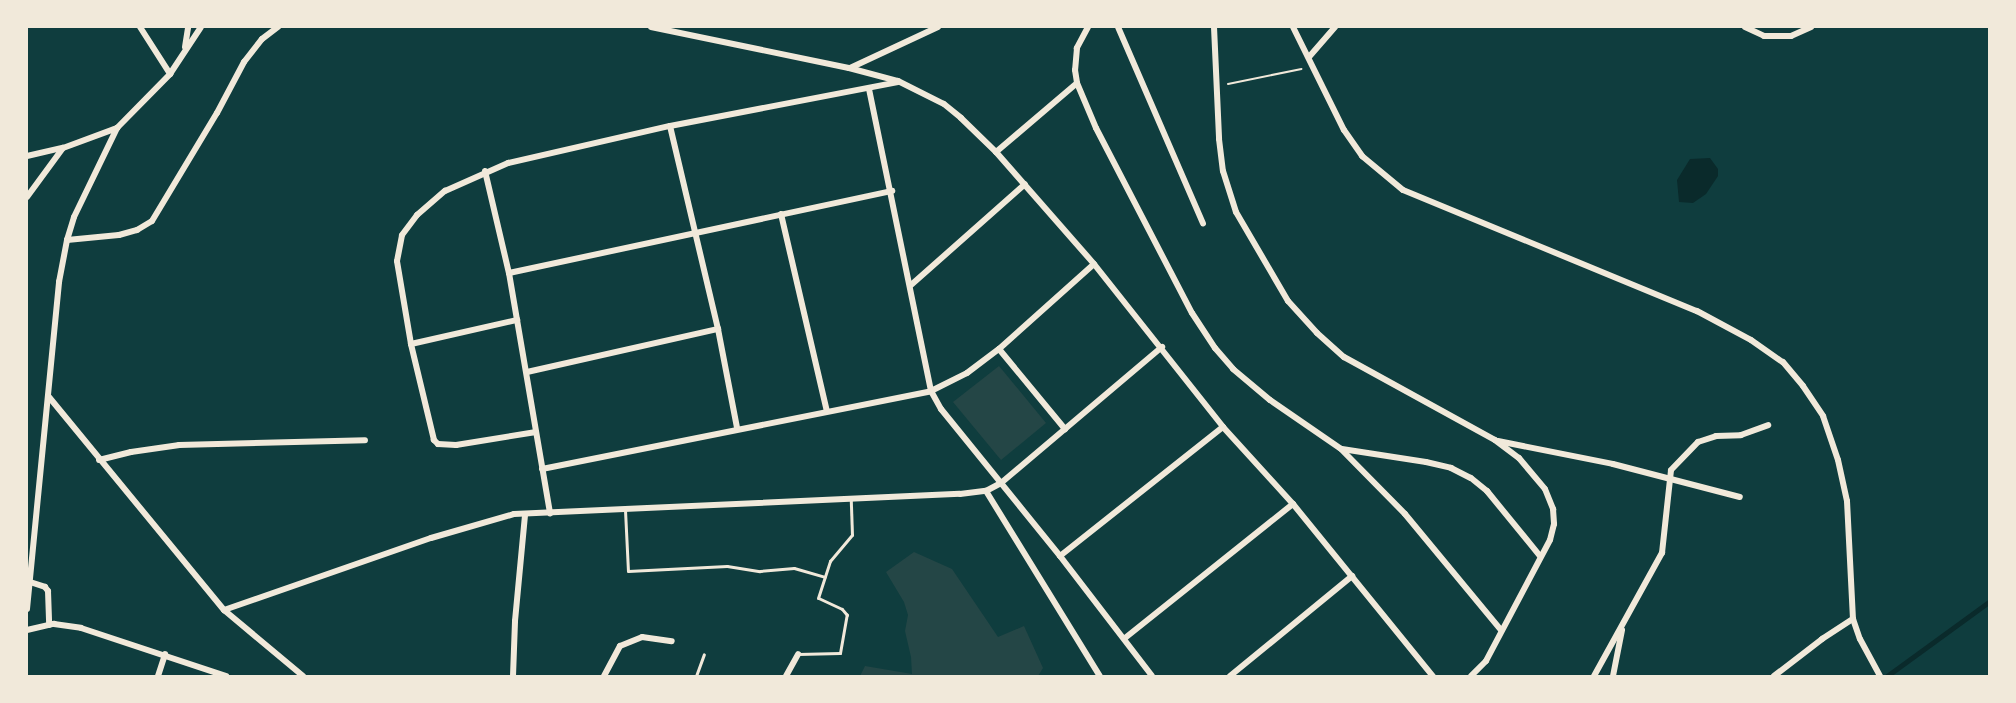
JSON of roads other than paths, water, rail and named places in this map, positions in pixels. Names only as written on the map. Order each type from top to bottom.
[{"type":"street","points":[[140,27],[170,74]]},
{"type":"street","points":[[185,48],[188,27]]},
{"type":"street","points":[[27,609],[59,282],[67,240],[75,217],[117,128],[170,74],[201,27]]},
{"type":"street","points":[[67,240],[119,235],[137,230],[153,221],[217,113],[244,62],[262,39],[278,27]]},
{"type":"street","points":[[651,27],[849,68],[898,81],[944,104],[996,152],[1094,264],[1162,347],[1223,427],[1293,504],[1432,676]]},
{"type":"street","points":[[849,68],[938,27]]},
{"type":"street","points":[[1088,27],[1077,48],[1075,70],[1077,83],[1096,128],[1187,303],[1215,348],[1233,369],[1270,400],[1341,449],[1405,514],[1501,630]]},
{"type":"street","points":[[1118,27],[1203,224]]},
{"type":"street","points":[[1214,27],[1218,86],[1218,139],[1223,171],[1236,212],[1288,301],[1317,333],[1344,357],[1495,440],[1519,458],[1545,489],[1553,510],[1552,532],[1486,661],[1471,676]]},
{"type":"street","points":[[1293,27],[1344,130],[1370,163],[1403,190],[1697,311],[1751,340],[1783,362],[1823,416],[1838,460],[1847,501],[1854,619],[1860,639],[1880,676]]},
{"type":"street","points":[[1309,57],[1335,27]]},
{"type":"street","points":[[1745,27],[1764,36],[1791,36],[1811,27]]},
{"type":"street","points":[[536,432],[456,445],[438,444],[434,440],[411,344],[397,261],[402,234],[417,215],[445,191],[484,171],[508,163],[669,126],[869,89],[898,81]]},
{"type":"street","points":[[996,152],[1077,83]]},
{"type":"street","points":[[869,89],[892,190],[931,391],[941,409],[1125,638],[1152,676]]},
{"type":"street","points":[[669,126],[718,329],[737,428]]},
{"type":"street","points":[[27,156],[63,148],[117,128]]},
{"type":"street","points":[[27,197],[63,148]]},
{"type":"street","points":[[484,171],[509,273],[550,514]]},
{"type":"street","points":[[911,285],[1025,184]]},
{"type":"street","points":[[509,273],[892,190]]},
{"type":"street","points":[[781,214],[827,411]]},
{"type":"street","points":[[542,469],[737,428],[931,391],[967,373],[999,349],[1094,264]]},
{"type":"street","points":[[411,344],[517,320]]},
{"type":"street","points":[[527,372],[718,329]]},
{"type":"street","points":[[224,610],[431,538],[503,516],[986,491],[1001,483],[1162,347]]},
{"type":"street","points":[[999,349],[1065,429]]},
{"type":"street","points":[[49,397],[224,610],[303,676]]},
{"type":"street","points":[[1594,676],[1662,553],[1668,477],[1679,459],[1698,442],[1716,436],[1741,435],[1767,425]]},
{"type":"street","points":[[1060,556],[1223,427]]},
{"type":"street","points":[[99,460],[131,452],[179,445],[365,440]]},
{"type":"street","points":[[1495,440],[1668,477],[1740,497]]},
{"type":"street","points":[[1341,449],[1426,462],[1451,468],[1471,478],[1487,491],[1540,556]]},
{"type":"street","points":[[986,491],[1100,676]]},
{"type":"street","points":[[1125,638],[1293,504]]},
{"type":"street","points":[[513,676],[515,621],[525,514]]},
{"type":"street","points":[[1230,676],[1352,576]]},
{"type":"street","points":[[28,581],[45,587],[48,591],[49,625]]},
{"type":"street","points":[[1774,676],[1822,639],[1854,619]]},
{"type":"street","points":[[1612,676],[1623,624]]},
{"type":"street","points":[[27,630],[49,625],[81,628],[226,676]]},
{"type":"street","points":[[604,676],[620,646],[642,637],[672,641]]},
{"type":"street","points":[[158,676],[165,654]]},
{"type":"street","points":[[786,676],[798,654]]},
{"type":"lane","points":[[798,654],[840,653],[847,615],[842,609],[818,598],[830,561],[852,535],[850,498]]},
{"type":"lane","points":[[625,510],[628,571],[727,566],[760,570],[794,568],[825,577]]},
{"type":"lane","points":[[696,676],[704,654]]},
{"type":"waterway","points":[[1887,676],[1989,602]]}]
